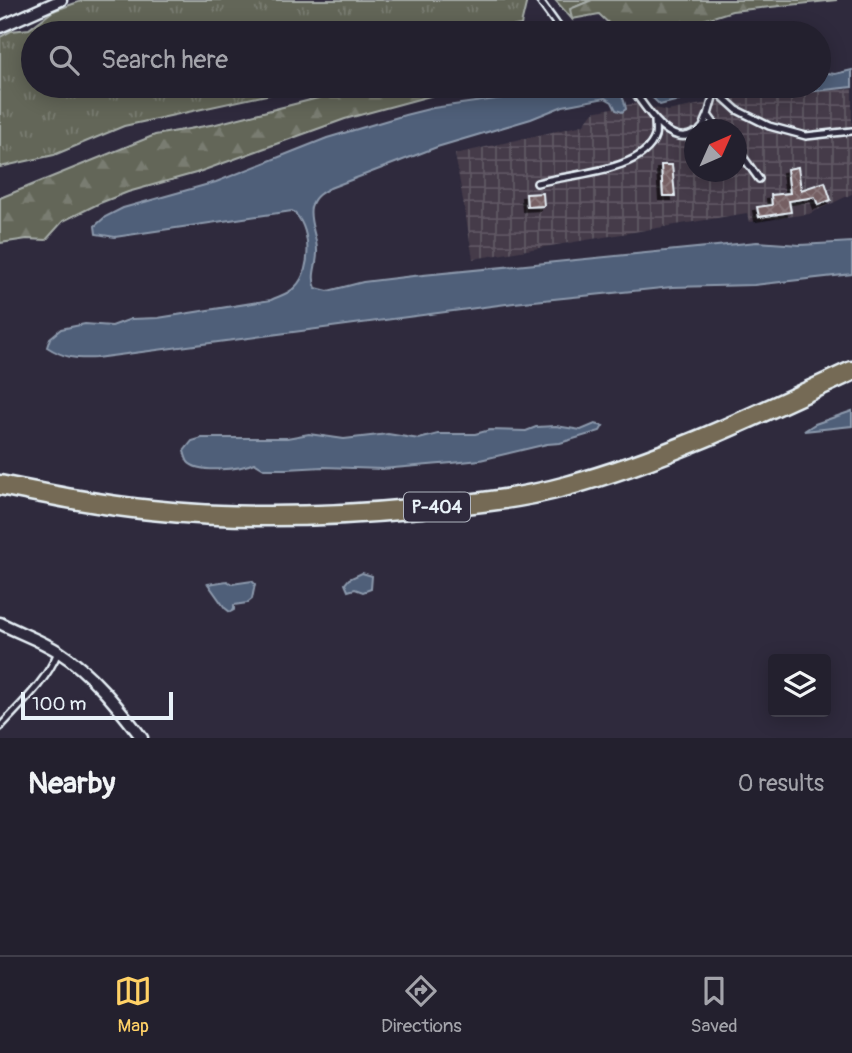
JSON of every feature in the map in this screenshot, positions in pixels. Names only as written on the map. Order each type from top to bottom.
[{"type":"highway","name":"Р-404","points":[[0,485],[65,499],[153,511],[247,516],[320,516],[481,503],[566,486],[621,469],[695,441],[852,371]]},
{"type":"street","points":[[0,27],[61,0]]},
{"type":"street","points":[[0,623],[58,652],[102,690],[142,738]]},
{"type":"lane","points":[[539,0],[554,21]]},
{"type":"lane","points":[[638,98],[667,131],[678,137],[684,136]]},
{"type":"lane","points":[[706,119],[712,98]]},
{"type":"lane","points":[[724,98],[737,110],[769,126],[806,136],[852,131]]},
{"type":"lane","points":[[708,115],[711,119]]},
{"type":"lane","points":[[537,183],[589,174],[635,156],[653,141],[656,134],[655,120]]},
{"type":"lane","points":[[747,162],[759,179]]},
{"type":"lane","points":[[0,727],[43,680],[58,652]]},
{"type":"shaded area","points":[[852,89],[852,194],[809,214],[749,222],[747,213],[473,259],[455,154],[583,125],[593,112],[636,103],[667,111],[732,98],[831,98],[831,90]]},
{"type":"green space","points":[[84,0],[527,0],[522,21],[40,21],[53,11]]},
{"type":"green space","points":[[555,0],[592,0],[571,9],[572,19]]},
{"type":"green space","points":[[592,0],[837,0],[732,11],[700,21],[606,21],[599,14],[572,19],[570,9]]},
{"type":"green space","points":[[21,30],[21,98],[253,98],[124,126],[54,155],[0,167],[0,37],[11,31]]},
{"type":"green space","points":[[318,98],[423,98],[345,119],[196,173],[128,192],[63,221],[46,240],[27,239],[0,243],[0,198],[155,135],[216,124]]},
{"type":"water","points":[[852,70],[852,87],[831,89],[831,74]]},
{"type":"water","points":[[503,98],[605,98],[563,106],[531,119],[437,147],[321,193],[314,200],[310,212],[317,245],[314,279],[316,288],[328,291],[363,282],[413,276],[757,242],[800,245],[852,242],[852,274],[754,285],[672,287],[514,303],[96,358],[70,357],[47,347],[50,338],[61,329],[85,324],[112,326],[131,319],[158,318],[271,300],[287,293],[301,279],[307,259],[303,226],[292,211],[115,237],[96,234],[95,226],[105,217],[123,208],[216,182],[327,138],[433,108]]},
{"type":"water","points":[[605,98],[623,98],[626,109],[622,112],[616,110],[612,102]]},
{"type":"water","points":[[653,98],[687,98],[660,105]]},
{"type":"water","points":[[852,411],[852,426],[804,431],[815,424]]},
{"type":"water","points":[[595,424],[603,426],[600,431],[560,443],[480,460],[382,469],[264,469],[254,463],[210,469],[193,466],[188,462],[184,451],[192,441],[202,438],[287,438],[309,434],[344,439],[388,434],[419,439],[438,434],[475,434],[490,430],[526,431],[536,427],[556,426],[581,430]]},
{"type":"water","points":[[362,573],[372,576],[371,589],[363,592],[355,589],[348,591],[345,584]]},
{"type":"water","points":[[227,581],[232,584],[252,581],[255,584],[252,599],[247,603],[234,605],[234,610],[230,612],[208,584]]},
{"type":"building","points":[[661,165],[672,165],[675,196],[663,196]]},
{"type":"building","points":[[798,167],[801,190],[825,182],[831,200],[818,205],[815,197],[789,201],[791,212],[759,217],[757,207],[772,205],[771,195],[790,193],[787,169]]},
{"type":"building","points":[[543,193],[544,206],[527,207],[526,194]]}]
